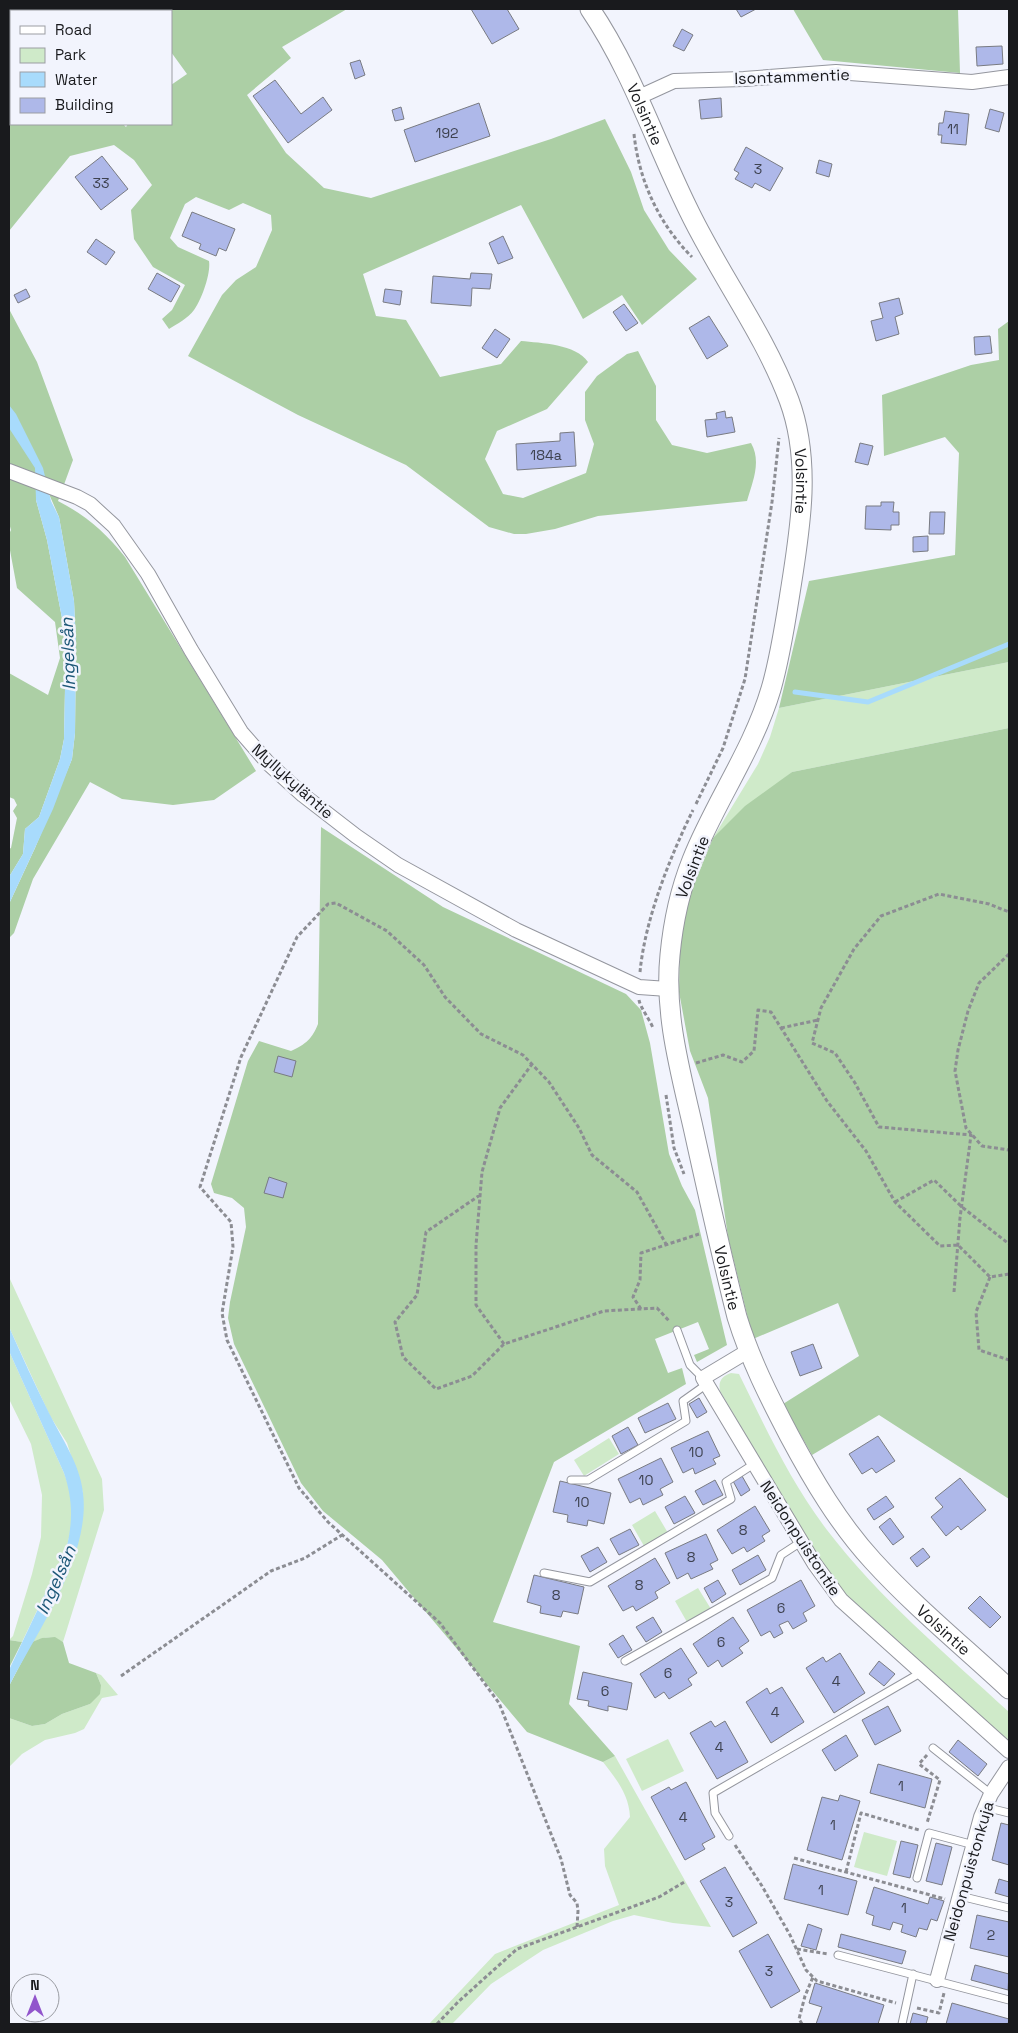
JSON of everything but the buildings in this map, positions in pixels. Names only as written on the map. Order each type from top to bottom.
[{"type":"street","name":"Volsintie","points":[[590,9],[612,45],[638,97],[701,236],[769,354],[791,405],[800,440],[803,475],[801,512],[783,636],[772,688],[757,730],[692,861],[679,901],[673,928],[668,989],[674,1041],[734,1308],[748,1351],[772,1403],[810,1474],[838,1516],[873,1561],[1009,1689]]},
{"type":"street","name":"Isontammentie","points":[[638,97],[674,80],[744,79],[836,72],[972,82],[1009,77]]},
{"type":"street","name":"Myllykyläntie","points":[[14,473],[90,504],[114,526],[148,574],[241,732],[269,764],[303,795],[356,836],[398,865],[516,930],[638,986],[668,989]]},
{"type":"street","points":[[705,1381],[748,1351]]},
{"type":"street","name":"Neidonpuistontie","points":[[705,1381],[814,1563],[841,1600],[1009,1751]]},
{"type":"street","name":"Neidonpuistonkuja","points":[[942,1982],[959,1899],[988,1800],[1009,1767]]},
{"type":"lane","points":[[571,1480],[588,1480],[686,1421],[683,1401],[705,1381],[690,1364],[677,1330]]},
{"type":"lane","points":[[544,1573],[590,1582],[731,1499],[726,1482],[754,1464]]},
{"type":"lane","points":[[625,1661],[772,1578],[781,1555],[801,1542]]},
{"type":"lane","points":[[729,1836],[715,1813],[713,1793],[922,1672]]},
{"type":"lane","points":[[933,1748],[988,1800],[1009,1813]]},
{"type":"lane","points":[[917,1878],[929,1833],[974,1845]]},
{"type":"lane","points":[[959,1899],[1009,1908]]},
{"type":"lane","points":[[838,1956],[1009,2000]]},
{"type":"lane","points":[[902,2024],[913,1974]]},
{"type":"path","points":[[633,126],[641,174],[660,216],[680,245],[697,261]]},
{"type":"path","points":[[638,986],[640,966],[661,885],[678,841],[723,748],[746,679],[772,502],[780,432]]},
{"type":"path","points":[[971,1135],[879,1127],[835,1053],[812,1043],[821,1008],[854,948],[881,916],[939,894],[989,904],[1009,912]]},
{"type":"path","points":[[577,1927],[577,1903],[570,1894],[561,1859],[499,1703],[440,1623],[328,1522],[298,1488],[226,1340],[222,1313],[233,1246],[231,1222],[200,1187],[241,1057],[296,937],[328,904],[336,903],[387,931],[424,965],[445,997],[481,1034],[523,1055],[549,1082],[579,1128],[592,1155],[636,1192],[666,1244]]},
{"type":"path","points":[[1009,954],[979,983],[958,1050],[956,1071],[966,1128],[982,1146],[1009,1150]]},
{"type":"path","points":[[693,1063],[722,1055],[742,1062],[754,1051],[758,1010],[771,1012],[827,1101],[866,1151],[894,1202],[940,1246],[958,1245],[990,1277]]},
{"type":"path","points":[[781,1028],[818,1020]]},
{"type":"path","points":[[504,1344],[476,1305],[476,1245],[482,1172],[500,1108],[532,1064]]},
{"type":"path","points":[[954,1292],[971,1135]]},
{"type":"path","points":[[894,1202],[934,1180],[962,1207],[1009,1244]]},
{"type":"path","points":[[480,1195],[426,1232],[417,1295],[395,1322],[403,1357],[436,1390],[472,1376],[504,1344],[604,1312],[657,1308],[677,1330]]},
{"type":"path","points":[[641,1309],[633,1297],[640,1280],[641,1253],[705,1232]]},
{"type":"path","points":[[990,1277],[1009,1274]]},
{"type":"path","points":[[990,1277],[976,1312],[979,1350],[1009,1360]]},
{"type":"path","points":[[122,1676],[271,1571],[306,1558],[342,1535]]},
{"type":"path","points":[[846,1872],[861,1813],[925,1831],[940,1780],[919,1764],[933,1748]]},
{"type":"path","points":[[729,1836],[762,1886],[806,1970],[817,1981],[938,2013],[942,1982]]},
{"type":"path","points":[[794,1858],[959,1899]]},
{"type":"path","points":[[437,2024],[458,2002],[517,1949],[659,1897],[686,1882]]},
{"type":"path","points":[[796,1949],[838,1956]]},
{"type":"path","points":[[802,2024],[799,2019],[805,1996],[813,1977]]},
{"type":"green space","points":[[9,9],[66,10],[10,10],[10,125],[124,125],[126,127],[127,125],[172,125],[172,84],[187,74],[172,53],[172,10],[153,9],[347,9],[282,47],[291,58],[247,95],[286,153],[324,188],[371,198],[551,139],[605,119],[631,172],[644,210],[669,250],[697,279],[642,325],[622,295],[583,319],[521,205],[363,274],[376,316],[406,320],[440,377],[501,364],[521,341],[567,348],[575,351],[588,362],[547,409],[497,431],[485,459],[503,494],[523,498],[586,473],[594,444],[585,420],[585,392],[597,376],[627,354],[638,351],[656,386],[656,420],[672,445],[707,453],[751,443],[756,458],[756,465],[747,501],[598,516],[555,529],[526,534],[514,534],[489,527],[406,465],[298,415],[188,356],[222,295],[236,280],[256,267],[272,230],[271,215],[243,203],[229,210],[196,197],[185,204],[170,238],[178,247],[209,261],[209,272],[203,293],[194,310],[186,318],[169,329],[162,319],[172,310],[185,285],[153,267],[134,239],[131,210],[152,185],[134,160],[114,145],[70,156],[9,231]]},
{"type":"green space","points":[[793,9],[958,9],[960,73],[823,60]]},
{"type":"green space","points":[[9,309],[37,362],[73,460],[58,501],[95,525],[125,557],[256,771],[214,800],[173,805],[122,799],[90,782],[33,879],[14,933],[9,938],[9,904],[35,848],[72,759],[75,733],[76,642],[74,601],[59,517],[49,494],[36,500],[47,540],[66,639],[64,739],[60,759],[39,817],[25,829],[23,854],[9,877],[9,849],[11,848],[17,818],[13,811],[17,805],[14,799],[9,797],[9,673],[48,695],[60,658],[55,622],[17,588],[9,545],[11,530],[9,523]]},
{"type":"green space","points":[[1009,321],[1009,662],[779,708],[809,581],[955,555],[959,453],[945,437],[884,456],[882,395],[971,365],[999,360],[998,329]]},
{"type":"green space","points":[[1009,662],[1009,728],[792,772],[713,838],[758,764],[770,737],[779,708]]},
{"type":"green space","points":[[1009,728],[1009,1499],[879,1415],[812,1455],[783,1404],[859,1356],[838,1303],[753,1339],[728,1237],[708,1098],[690,1051],[679,992],[680,937],[690,894],[713,838],[745,806],[792,772]]},
{"type":"green space","points":[[321,827],[443,907],[626,994],[641,1010],[650,1043],[669,1154],[682,1186],[695,1210],[727,1345],[697,1362],[694,1355],[709,1349],[698,1322],[655,1339],[668,1373],[682,1368],[686,1384],[554,1462],[493,1622],[580,1646],[569,1704],[615,1756],[603,1762],[527,1732],[382,1560],[323,1511],[301,1483],[234,1344],[228,1318],[246,1227],[244,1208],[232,1198],[214,1193],[211,1184],[248,1061],[259,1041],[291,1051],[308,1040],[318,1024]]},
{"type":"green space","points":[[9,1277],[102,1479],[104,1510],[63,1642],[55,1638],[48,1638],[32,1642],[50,1608],[83,1493],[67,1443],[50,1416],[9,1327]]},
{"type":"green space","points":[[9,1351],[71,1492],[71,1529],[66,1550],[22,1642],[9,1640],[13,1636],[41,1537],[42,1495],[31,1444],[9,1399]]},
{"type":"green space","points":[[731,1373],[739,1374],[779,1454],[802,1493],[827,1530],[847,1555],[914,1625],[1009,1712],[1009,1742],[845,1598],[831,1581],[720,1391],[721,1379]]},
{"type":"green space","points":[[609,1438],[619,1454],[584,1476],[574,1460]]},
{"type":"green space","points":[[655,1511],[668,1533],[644,1546],[632,1525]]},
{"type":"green space","points":[[698,1588],[711,1609],[687,1622],[675,1601]]},
{"type":"green space","points":[[55,1637],[63,1642],[69,1663],[96,1673],[101,1685],[100,1694],[90,1704],[62,1714],[45,1724],[32,1726],[9,1718],[9,1686],[32,1642],[42,1638]]},
{"type":"green space","points":[[9,1640],[22,1642],[9,1668]]},
{"type":"green space","points":[[96,1673],[101,1675],[118,1695],[102,1698],[84,1729],[45,1740],[22,1754],[9,1767],[9,1718],[32,1726],[45,1724],[62,1714],[90,1704],[101,1685]]},
{"type":"green space","points":[[668,1739],[684,1771],[642,1791],[626,1759]]},
{"type":"green space","points":[[615,1756],[711,1927],[673,1923],[634,1915],[613,1921],[543,1950],[491,1984],[452,2024],[429,2024],[495,1954],[619,1905],[605,1866],[604,1849],[630,1817],[624,1794],[603,1762]]},
{"type":"green space","points":[[864,1832],[897,1841],[887,1876],[854,1867]]},
{"type":"water","name":"Ingelsån","points":[[9,405],[16,414],[43,468],[51,501],[59,517],[74,601],[76,642],[75,733],[72,759],[53,809],[9,904],[9,877],[23,854],[25,829],[39,817],[60,759],[64,739],[66,639],[47,540],[36,500],[35,468],[9,428]]},
{"type":"water","name":"Ingelsån","points":[[9,1327],[78,1472],[83,1493],[83,1517],[79,1542],[70,1567],[47,1618],[9,1686],[9,1670],[66,1550],[71,1511],[64,1473],[9,1351]]},
{"type":"waterway","points":[[795,692],[868,702],[1009,644]]}]
